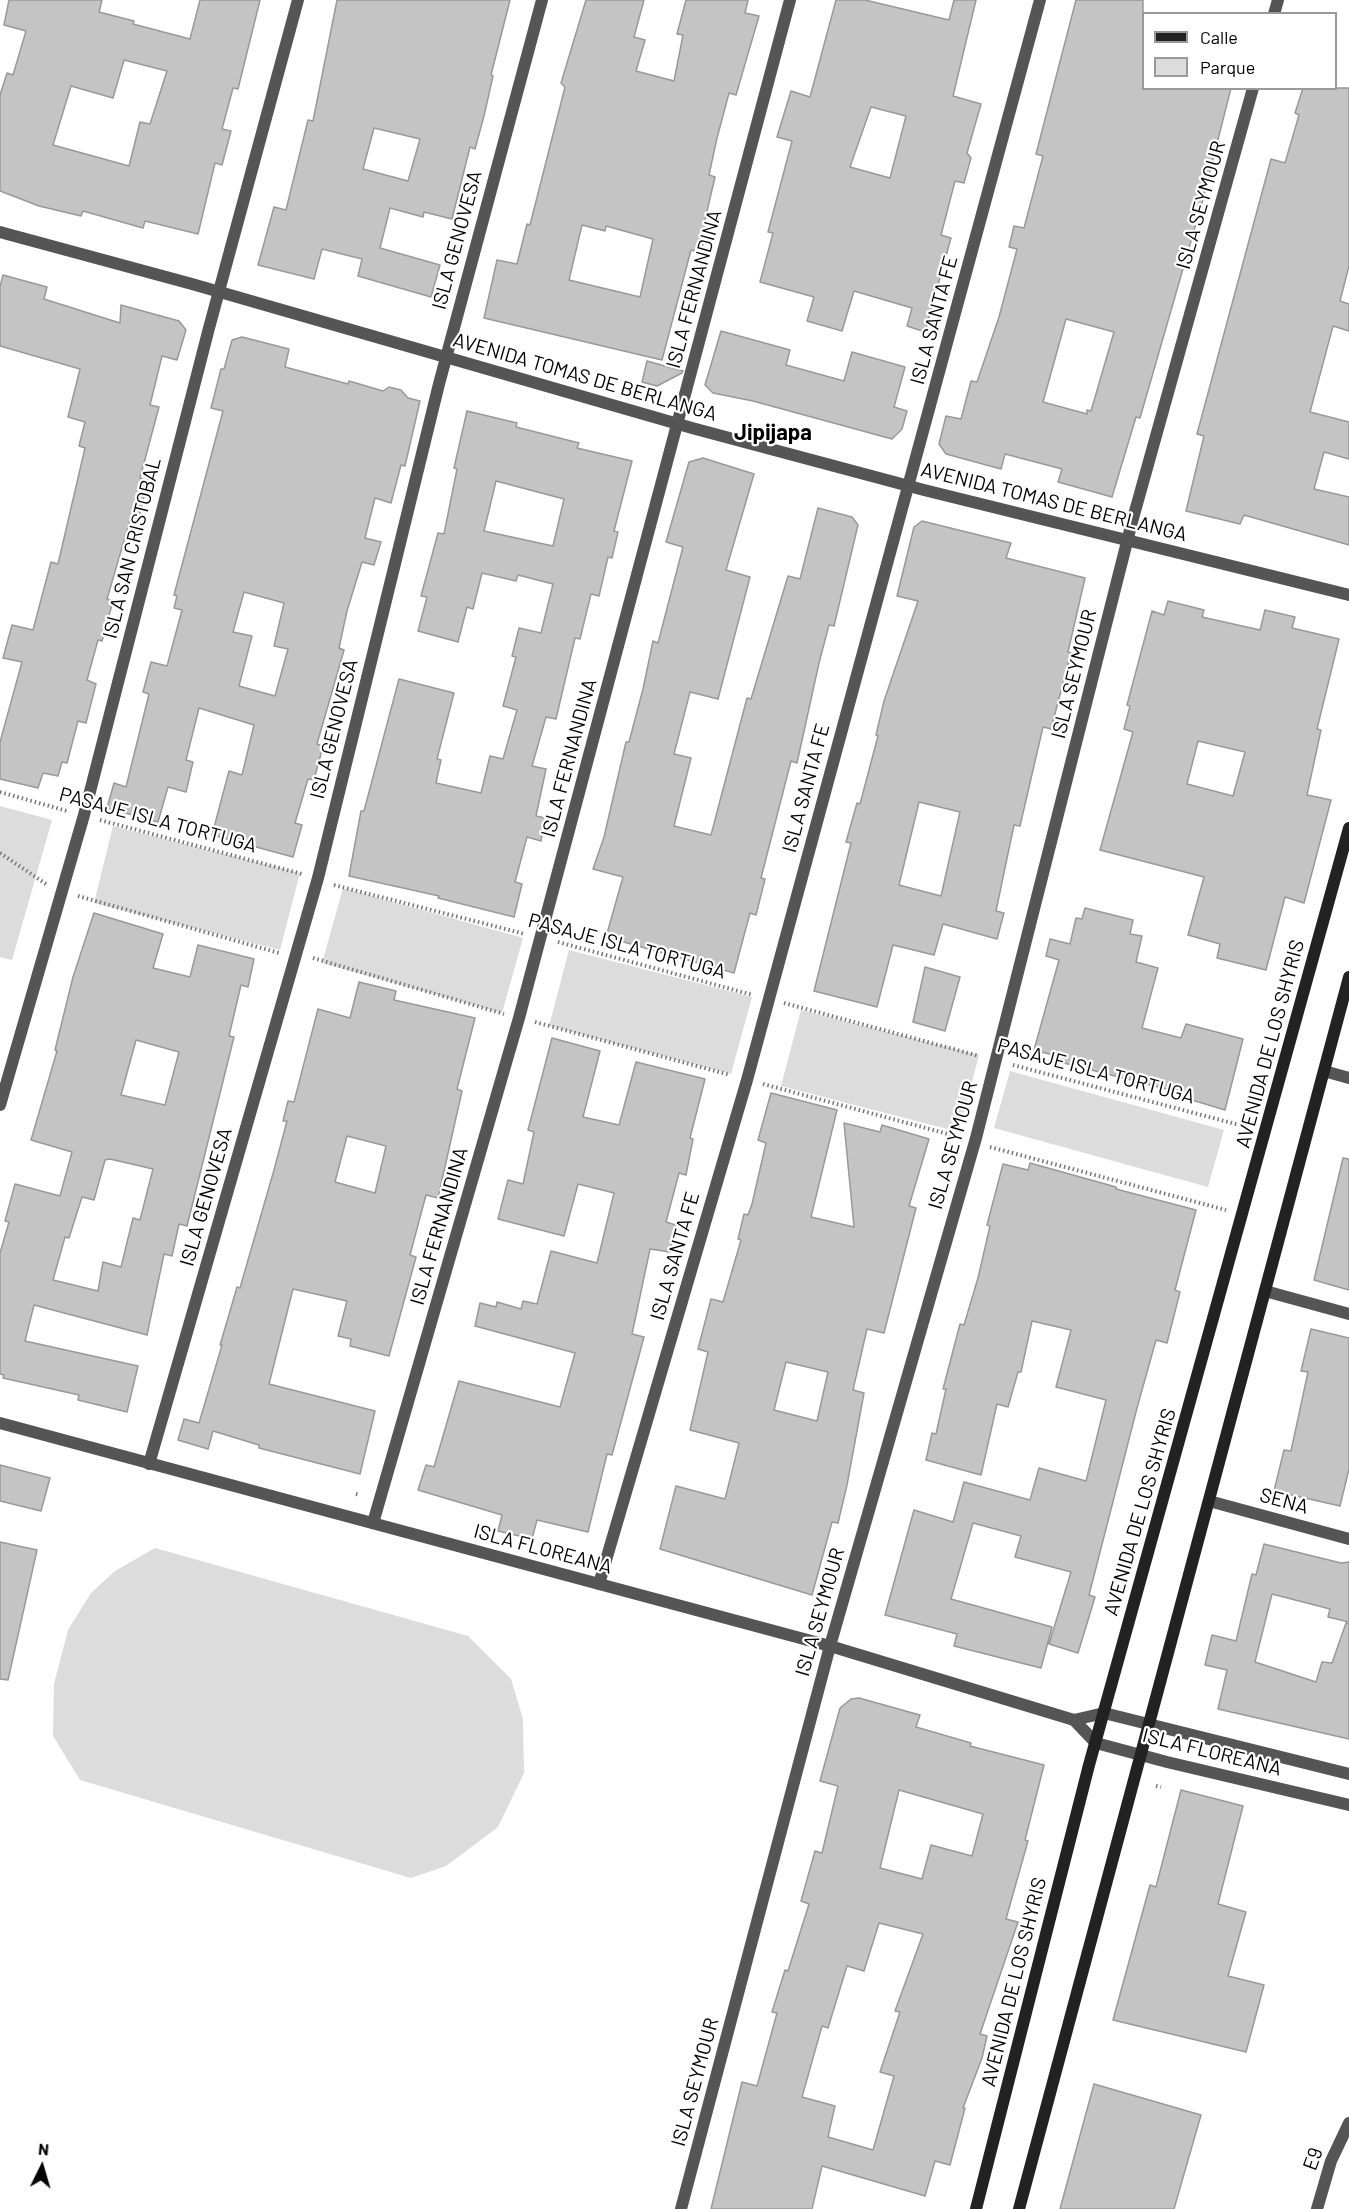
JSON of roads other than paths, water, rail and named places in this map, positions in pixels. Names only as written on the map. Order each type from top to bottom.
[{"type":"main road","name":"AVENIDA DE LOS SHYRIS","points":[[976,2209],[1104,1713],[1349,828]]},
{"type":"main road","points":[[1019,2209],[1349,977]]},
{"type":"street","name":"ISLA SAN CRISTOBAL","points":[[0,1104],[84,815],[219,292],[298,0]]},
{"type":"street","name":"ISLA GENOVESA","points":[[149,1464],[318,878],[446,358],[542,0]]},
{"type":"street","name":"ISLA FERNANDINA","points":[[373,1523],[541,938],[790,0]]},
{"type":"street","name":"ISLA SANTA FE","points":[[599,1584],[769,999],[1040,0]]},
{"type":"street","name":"ISLA SEYMOUR","points":[[681,2209],[830,1646],[997,1060],[1128,540],[1252,90]]},
{"type":"street","name":"AVENIDA TOMAS DE BERLANGA","points":[[0,232],[219,292],[678,424],[909,486],[1343,594],[1349,599]]},
{"type":"street","points":[[1324,1071],[1349,1078]]},
{"type":"street","points":[[1265,1291],[1349,1314]]},
{"type":"street","name":"ISLA FLOREANA","points":[[0,1423],[830,1646],[1074,1720],[1096,1743],[1141,1756],[1349,1805]]},
{"type":"street","name":"SENA","points":[[1209,1501],[1349,1539]]},
{"type":"street","name":"ISLA FLOREANA","points":[[1074,1720],[1104,1713],[1349,1774]]},
{"type":"street","name":"E9","points":[[1317,2209],[1331,2161],[1349,2123]]},
{"type":"district","name":"Jipijapa","points":[[773,433]]}]
